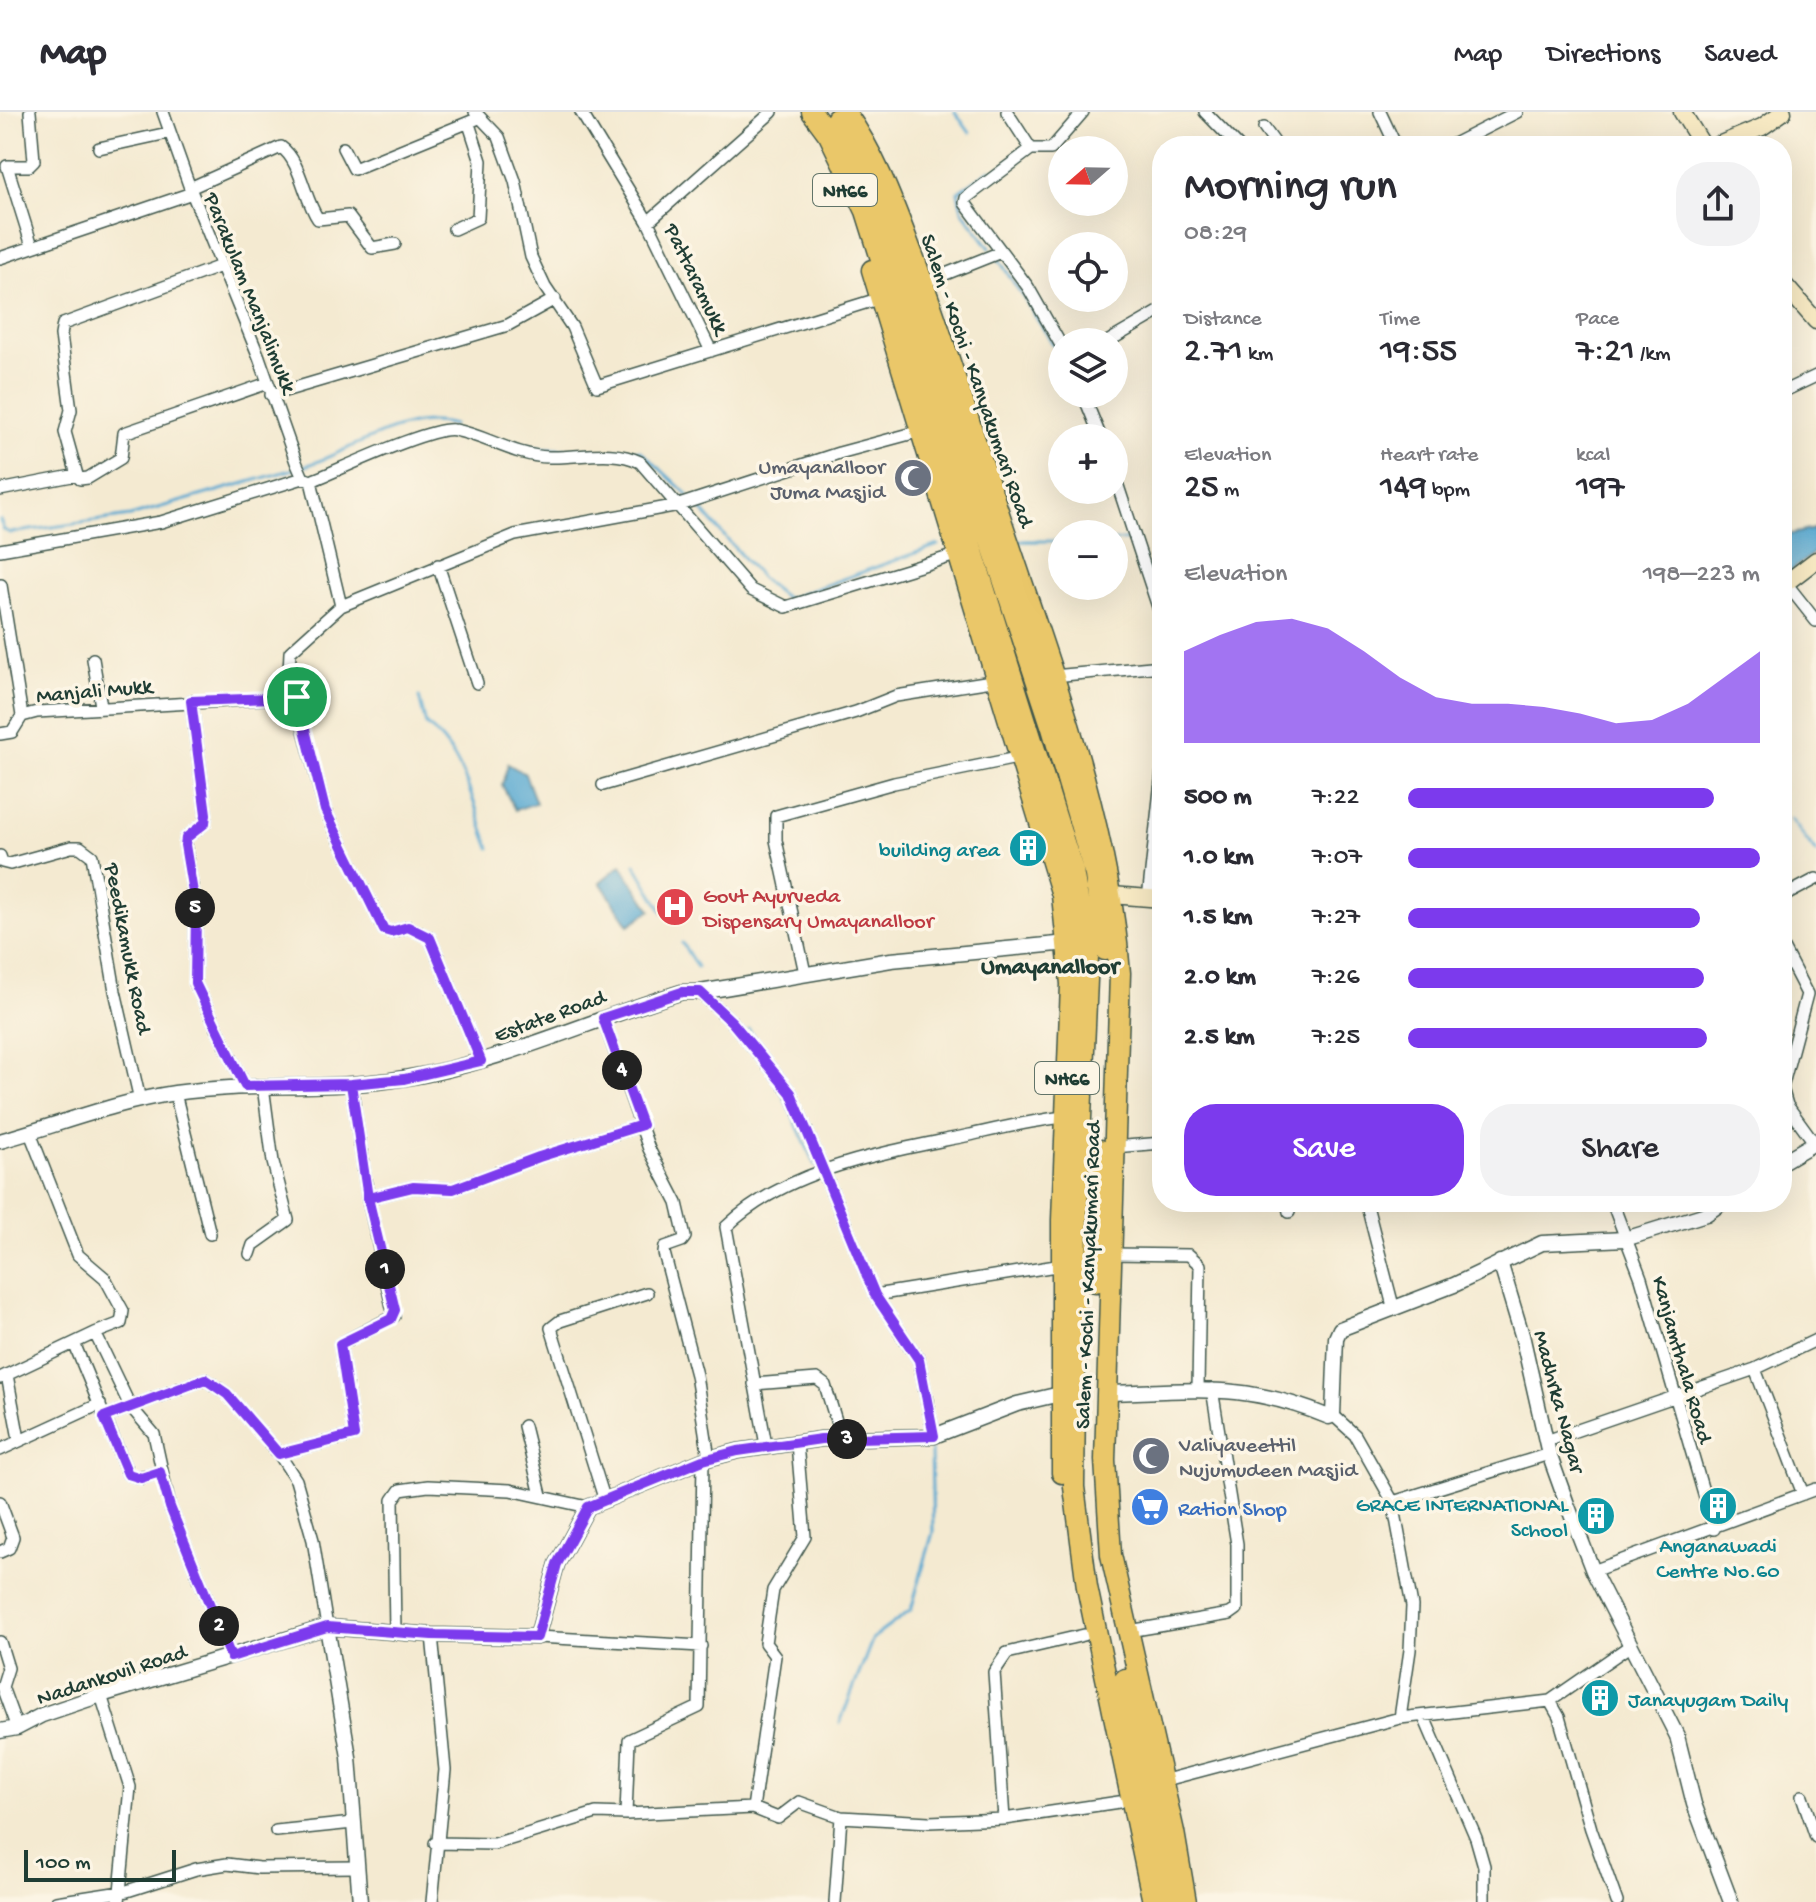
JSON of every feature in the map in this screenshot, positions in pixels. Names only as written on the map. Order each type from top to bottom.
[{"type":"highway","name":"Salem - Kochi - Kanyakumari Road","points":[[798,112],[829,157],[852,202],[1062,895],[1071,984],[1060,1394],[1066,1530],[1084,1635],[1139,1902]]},
{"type":"highway","points":[[812,112],[829,135],[871,225],[1073,871],[1088,957],[1077,1210],[1074,1487],[1087,1587],[1153,1902]]},
{"type":"highway","points":[[831,112],[881,208],[1052,728],[1095,875],[1106,954],[1092,1485],[1105,1581],[1172,1902]]},
{"type":"highway","name":"Salem - Kochi - Kanyakumari Road","points":[[845,112],[862,135],[886,183],[923,283],[1081,765],[1112,895],[1120,973],[1105,1460],[1111,1555],[1186,1902]]},
{"type":"main road","points":[[1682,112],[1697,136]]},
{"type":"main road","points":[[1740,136],[1762,127],[1783,112]]},
{"type":"main road","points":[[1792,293],[1816,321]]},
{"type":"main road","points":[[1792,579],[1816,560]]},
{"type":"main road","points":[[1112,895],[1152,899]]},
{"type":"street","points":[[30,112],[34,161],[29,166],[4,161],[32,246]]},
{"type":"street","name":"Parakulam Manjalimukk","points":[[163,112],[168,133],[296,462],[305,478],[341,606]]},
{"type":"street","name":"Pattaramukk","points":[[581,112],[648,222],[711,351]]},
{"type":"street","name":"Pattaramukk","points":[[648,222],[772,112]]},
{"type":"street","points":[[1007,112],[1031,149]]},
{"type":"street","points":[[1051,328],[1028,287],[965,203],[966,198],[1031,149],[1051,149],[1083,112]]},
{"type":"street","points":[[1205,112],[1228,136]]},
{"type":"street","points":[[1380,112],[1391,136]]},
{"type":"street","points":[[1470,136],[1517,112]]},
{"type":"street","points":[[474,118],[499,137],[515,181],[531,257],[572,327],[597,386],[881,298]]},
{"type":"street","points":[[343,148],[354,169],[474,118]]},
{"type":"street","points":[[454,229],[478,218],[481,161],[474,118]]},
{"type":"street","points":[[1264,128],[1270,136]]},
{"type":"street","points":[[99,148],[168,133]]},
{"type":"street","points":[[0,258],[191,191],[281,147],[291,158],[309,206],[318,219],[348,216],[372,248],[395,244]]},
{"type":"street","points":[[923,283],[1001,252]]},
{"type":"street","points":[[221,266],[63,324],[61,335],[71,410],[65,432],[80,479],[88,478],[121,458],[124,433],[270,389],[508,325],[555,299]]},
{"type":"street","points":[[1128,330],[1152,316]]},
{"type":"street","points":[[1792,387],[1816,376]]},
{"type":"street","points":[[2,546],[161,522],[453,429],[499,448],[546,457],[626,455],[640,462],[751,590],[786,607],[959,554]]},
{"type":"street","points":[[481,1061],[430,938],[408,927],[391,932],[384,930],[325,810],[289,672],[290,652],[341,606],[515,535],[679,505],[839,453],[921,431]]},
{"type":"street","points":[[0,490],[77,475]]},
{"type":"street","points":[[1124,504],[1152,589]]},
{"type":"street","points":[[438,565],[477,683]]},
{"type":"street","points":[[1,585],[22,716]]},
{"type":"street","points":[[1792,594],[1816,621]]},
{"type":"street","points":[[93,659],[101,706]]},
{"type":"street","points":[[1053,676],[1152,667]]},
{"type":"street","points":[[603,785],[856,712],[896,696],[999,680]]},
{"type":"street","name":"Manjali Mukk","points":[[0,734],[12,732],[22,716],[101,706],[297,697]]},
{"type":"street","points":[[191,701],[206,814],[205,823],[186,838],[185,845],[196,910],[195,983],[245,1086]]},
{"type":"street","points":[[805,973],[776,840],[776,816],[894,783],[1022,757]]},
{"type":"street","name":"Peedikamukk Road","points":[[0,856],[2,862],[10,864],[80,847],[92,856],[115,991],[140,1100]]},
{"type":"street","points":[[1792,892],[1816,879]]},
{"type":"street","name":"Estate Road","points":[[0,1141],[140,1100],[175,1093],[245,1086],[351,1084],[404,1079],[481,1061],[682,992],[700,992],[891,960],[1068,943]]},
{"type":"street","points":[[1792,965],[1807,994],[1792,1051]]},
{"type":"street","points":[[700,992],[732,1022],[791,1093],[875,1295],[919,1360],[934,1436]]},
{"type":"street","points":[[603,1018],[649,1149],[677,1203],[684,1231],[682,1241],[665,1247],[664,1253],[696,1375],[706,1459],[701,1700],[696,1712],[629,1740],[626,1814]]},
{"type":"street","points":[[279,1454],[354,1435],[340,1344],[391,1319],[395,1310],[368,1198],[351,1084]]},
{"type":"street","points":[[250,1254],[253,1245],[288,1220],[273,1162],[263,1086]]},
{"type":"street","points":[[175,1093],[210,1234]]},
{"type":"street","points":[[1792,1108],[1816,1143],[1792,1156]]},
{"type":"street","points":[[766,1445],[726,1227],[758,1202],[824,1172],[903,1149],[1066,1117]]},
{"type":"street","points":[[368,1198],[413,1187],[453,1189],[539,1157],[642,1125]]},
{"type":"street","points":[[19,1439],[4,1377],[121,1323],[123,1311],[105,1278],[78,1255],[30,1133]]},
{"type":"street","points":[[1114,1147],[1152,1144]]},
{"type":"street","points":[[1369,1212],[1393,1306]]},
{"type":"street","name":"Kanjamthala Road","points":[[1616,1212],[1641,1278],[1714,1529]]},
{"type":"street","points":[[1333,1415],[1336,1338],[1340,1329],[1393,1306],[1425,1297],[1542,1243],[1625,1239],[1709,1212]]},
{"type":"street","points":[[1111,1254],[1189,1255],[1200,1265],[1205,1388],[1237,1544],[1237,1609],[1230,1614],[1129,1631]]},
{"type":"street","name":"Madhrka Nagar","points":[[1500,1262],[1522,1335],[1548,1448],[1593,1571],[1677,1736],[1694,1804],[1731,1902]]},
{"type":"street","points":[[875,1295],[1062,1265]]},
{"type":"street","points":[[605,1501],[551,1328],[560,1321],[647,1293]]},
{"type":"street","points":[[95,1333],[130,1406],[154,1434],[170,1507],[231,1657]]},
{"type":"street","points":[[1393,1502],[1548,1448],[1674,1396],[1755,1369],[1816,1340]]},
{"type":"street","points":[[74,1343],[128,1474],[141,1478],[160,1472]]},
{"type":"street","points":[[1755,1369],[1803,1494]]},
{"type":"street","points":[[104,1417],[205,1379],[212,1381],[279,1454],[301,1491],[349,1757],[360,1902]]},
{"type":"street","points":[[754,1384],[817,1379],[825,1385],[842,1440]]},
{"type":"street","points":[[1107,1393],[1205,1388],[1275,1397],[1333,1415],[1355,1435],[1393,1502],[1412,1606],[1410,1650],[1400,1718]]},
{"type":"street","points":[[395,1632],[393,1500],[400,1490],[428,1486],[541,1495],[588,1507],[706,1459],[766,1445],[934,1436],[960,1429],[1017,1404],[1060,1394]]},
{"type":"street","points":[[0,1450],[100,1404]]},
{"type":"street","points":[[524,1426],[541,1495]]},
{"type":"street","points":[[753,1808],[775,1656],[765,1643],[773,1590],[805,1537],[797,1443]]},
{"type":"street","points":[[1593,1571],[1816,1489]]},
{"type":"street","points":[[0,1502],[13,1537],[12,1544],[0,1552]]},
{"type":"street","points":[[537,1637],[557,1564],[588,1507]]},
{"type":"street","points":[[327,1627],[432,1635],[701,1646]]},
{"type":"street","name":"Nadankovil Road","points":[[0,1731],[17,1728],[42,1715],[101,1695],[327,1627]]},
{"type":"street","points":[[432,1635],[445,1770],[435,1843],[432,1902]]},
{"type":"street","points":[[1004,1819],[994,1672],[1007,1653],[1084,1635]]},
{"type":"street","points":[[0,1642],[8,1668],[2,1687],[17,1728]]},
{"type":"street","points":[[1162,1781],[1400,1718],[1550,1701],[1631,1645]]},
{"type":"street","points":[[101,1695],[130,1787],[119,1897]]},
{"type":"street","points":[[1550,1701],[1559,1717],[1591,1829],[1617,1902]]},
{"type":"street","points":[[1424,1717],[1476,1838],[1484,1866],[1484,1902]]},
{"type":"street","points":[[1802,1796],[1816,1837]]},
{"type":"street","points":[[435,1843],[494,1844],[596,1813],[753,1808],[778,1818],[799,1802],[841,1817],[929,1822],[1004,1819],[1119,1802]]},
{"type":"street","points":[[835,1902],[841,1817]]},
{"type":"street","points":[[276,1831],[353,1823]]},
{"type":"street","points":[[56,1902],[119,1897],[196,1869],[227,1864],[259,1868],[357,1867]]},
{"type":"water","points":[[1814,529],[1816,551],[1792,570],[1792,534]]},
{"type":"water","points":[[508,764],[525,774],[536,803],[515,810],[502,785]]},
{"type":"water","points":[[621,865],[651,910],[629,925],[600,882]]},
{"type":"waterway","points":[[955,112],[970,133]]},
{"type":"waterway","points":[[990,170],[958,192],[962,210],[990,248]]},
{"type":"waterway","points":[[998,258],[1048,336]]},
{"type":"waterway","points":[[1083,408],[1089,424]]},
{"type":"waterway","points":[[302,467],[396,428],[416,423],[453,425]]},
{"type":"waterway","points":[[506,442],[544,449],[590,450]]},
{"type":"waterway","points":[[618,450],[641,451],[688,495]]},
{"type":"waterway","points":[[0,520],[4,530],[10,533],[130,516],[294,469]]},
{"type":"waterway","points":[[698,506],[761,578],[787,599],[938,545]]},
{"type":"waterway","points":[[1128,540],[1133,539]]},
{"type":"waterway","points":[[1018,541],[1048,541]]},
{"type":"waterway","points":[[419,697],[426,725],[439,736],[458,765],[490,848]]},
{"type":"waterway","points":[[1792,820],[1816,853]]},
{"type":"waterway","points":[[635,864],[663,912]]},
{"type":"waterway","points":[[682,943],[697,967]]},
{"type":"waterway","points":[[749,1030],[765,1053]]},
{"type":"waterway","points":[[780,1088],[815,1165]]},
{"type":"waterway","points":[[856,1264],[863,1279]]},
{"type":"waterway","points":[[870,1297],[881,1322],[918,1376]]},
{"type":"waterway","points":[[840,1723],[873,1638],[911,1610],[933,1532],[931,1451]]},
{"type":"place","name":"Umayanalloor Juma Masjid","points":[[913,478]]},
{"type":"place","name":"building area","points":[[1028,848]]},
{"type":"place","name":"Govt Ayurveda Dispensary Umayanalloor","points":[[675,907]]},
{"type":"place","name":"Valiyaveettil Nujumudeen Masjid","points":[[1151,1456]]},
{"type":"place","name":"Anganawadi Centre No.60","points":[[1718,1506]]},
{"type":"place","name":"Ration Shop","points":[[1150,1507]]},
{"type":"place","name":"GRACE INTERNATIONAL School","points":[[1596,1516]]},
{"type":"place","name":"Janayugam Daily","points":[[1600,1698]]},
{"type":"district","name":"Umayanalloor","points":[[1050,965]]},
{"type":"route","points":[[297,697],[191,701],[206,814],[205,823],[191,832],[185,845],[196,910],[195,983],[245,1086],[351,1084],[368,1198],[413,1187],[431,1186],[449,1190],[539,1157],[642,1125],[603,1018],[682,992],[700,992],[744,1035],[791,1093],[875,1295],[919,1360],[934,1436],[821,1439],[766,1445],[703,1460],[588,1507],[557,1564],[537,1637],[432,1635],[327,1627],[231,1657],[170,1507],[160,1472],[141,1478],[131,1477],[125,1470],[104,1417],[205,1379],[227,1394],[279,1454],[354,1435],[338,1349],[344,1340],[391,1319],[395,1310],[368,1198],[351,1084],[404,1079],[481,1061],[430,938],[418,929],[408,927],[391,932],[384,930],[325,810],[297,697]]}]
